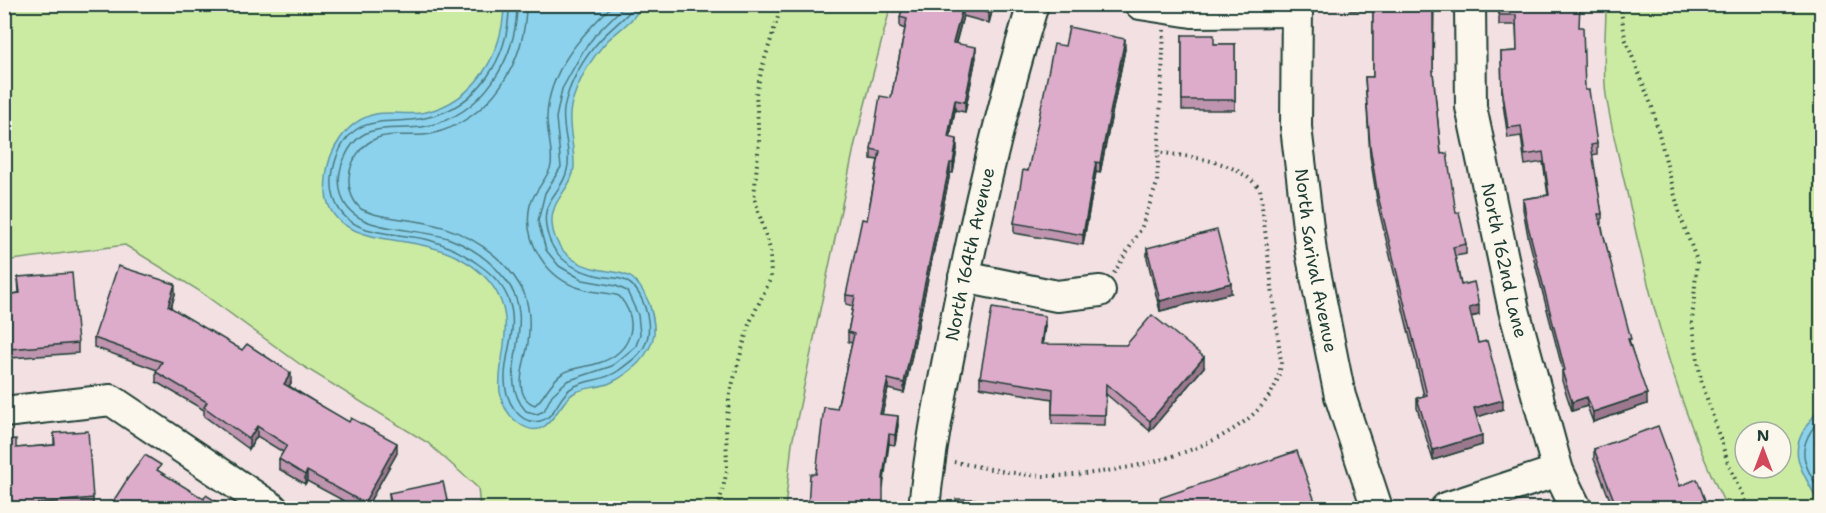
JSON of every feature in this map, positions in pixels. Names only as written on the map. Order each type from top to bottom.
[{"type":"street","name":"North 164th Avenue","points":[[924,508],[929,459],[964,278],[1005,95],[1033,4]]},
{"type":"street","name":"North 162nd Lane","points":[[1470,4],[1471,107],[1514,310],[1558,471],[1576,508]]},
{"type":"street","points":[[1153,6],[1192,12],[1297,8]]},
{"type":"street","name":"North Sarival Avenue","points":[[1297,8],[1296,127],[1311,252],[1340,396],[1377,508]]},
{"type":"street","points":[[964,278],[1057,296],[1100,291]]},
{"type":"street","points":[[4,412],[111,400],[272,508]]},
{"type":"street","points":[[1446,508],[1558,471]]},
{"type":"path","points":[[718,508],[728,471],[726,424],[730,393],[749,324],[771,278],[770,249],[754,197],[759,141],[756,94],[759,75],[782,4]]},
{"type":"path","points":[[1620,4],[1625,38],[1652,107],[1680,215],[1689,234],[1697,261],[1692,322],[1701,380],[1728,463],[1748,508]]},
{"type":"path","points":[[1100,291],[1120,266],[1141,229],[1157,183],[1153,6]]},
{"type":"path","points":[[929,459],[1046,476],[1136,467],[1177,455],[1222,435],[1252,415],[1273,394],[1280,378],[1281,362],[1260,189],[1253,181],[1226,165],[1157,152]]},
{"type":"green space","points":[[4,5],[891,5],[855,143],[792,443],[785,508],[480,508],[478,488],[428,443],[301,365],[198,290],[125,245],[5,261]]},
{"type":"green space","points":[[1606,5],[1821,5],[1821,508],[1727,508],[1681,398],[1658,322],[1608,109],[1604,61]]},
{"type":"water","points":[[504,5],[642,5],[631,20],[597,53],[576,91],[570,116],[574,158],[573,174],[554,208],[552,223],[557,242],[575,261],[592,268],[625,274],[637,283],[649,303],[654,322],[654,334],[649,349],[632,369],[610,383],[574,393],[551,421],[537,429],[528,428],[517,422],[505,407],[500,391],[500,374],[505,317],[499,297],[486,278],[466,262],[442,251],[358,232],[344,225],[333,214],[327,199],[326,178],[331,157],[335,147],[348,130],[366,117],[376,114],[426,112],[444,106],[459,97],[472,86],[492,57],[502,23]]},
{"type":"water","points":[[1821,408],[1821,507],[1801,467],[1798,446],[1801,435]]},
{"type":"building","points":[[904,4],[991,4],[989,13],[963,6],[953,43],[976,47],[965,102],[955,100],[948,137],[957,139],[953,163],[950,163],[904,383],[888,379],[880,414],[898,416],[895,435],[889,434],[883,478],[883,508],[808,508],[810,474],[816,474],[824,407],[837,409],[854,334],[848,332],[855,296],[846,295],[862,219],[867,220],[880,151],[871,149],[880,96],[891,98],[907,19],[900,17]]},
{"type":"building","points":[[1373,4],[1433,4],[1433,72],[1441,154],[1447,153],[1456,213],[1459,212],[1466,244],[1453,247],[1461,285],[1474,282],[1479,305],[1469,308],[1478,343],[1487,341],[1503,400],[1474,408],[1482,435],[1433,450],[1417,398],[1427,395],[1378,196],[1370,146],[1365,77],[1373,77]]},
{"type":"building","points":[[1499,4],[1580,4],[1579,27],[1583,27],[1585,90],[1589,90],[1597,144],[1591,145],[1602,214],[1598,214],[1631,339],[1628,339],[1647,394],[1593,412],[1587,397],[1572,402],[1562,371],[1565,370],[1528,226],[1523,199],[1549,195],[1543,152],[1525,155],[1521,126],[1508,128],[1502,87],[1501,52],[1517,51],[1516,15],[1499,15]]},
{"type":"building","points":[[1069,27],[1125,39],[1100,163],[1096,162],[1083,235],[1014,223],[1023,170],[1028,171],[1054,44],[1065,46]]},
{"type":"building","points":[[1182,35],[1214,35],[1214,44],[1235,44],[1235,100],[1182,100]]},
{"type":"building","points":[[1217,230],[1231,283],[1160,301],[1147,248]]},
{"type":"building","points":[[118,266],[175,284],[168,306],[242,350],[247,344],[291,373],[284,384],[349,422],[351,418],[397,443],[364,503],[307,471],[305,475],[279,459],[287,445],[257,426],[249,439],[204,407],[207,402],[156,372],[162,362],[94,338]]},
{"type":"building","points":[[72,273],[78,343],[10,349],[11,361],[4,362],[4,295],[20,293],[18,277]]},
{"type":"building","points":[[992,308],[1045,316],[1041,344],[1126,345],[1152,315],[1204,357],[1150,421],[1106,384],[1105,415],[1052,414],[1053,389],[980,377]]},
{"type":"building","points":[[1658,426],[1680,486],[1697,479],[1708,508],[1617,508],[1594,449]]},
{"type":"building","points":[[88,431],[93,498],[4,507],[4,440],[16,439],[16,448],[55,445],[54,433]]},
{"type":"building","points":[[1297,451],[1317,507],[1128,508],[1161,502],[1160,498]]},
{"type":"building","points":[[145,455],[161,465],[157,470],[204,499],[206,495],[222,505],[220,508],[109,508]]},
{"type":"building","points":[[443,482],[449,508],[392,508],[389,493]]},
{"type":"building","points":[[956,499],[975,499],[975,508],[956,508]]}]
